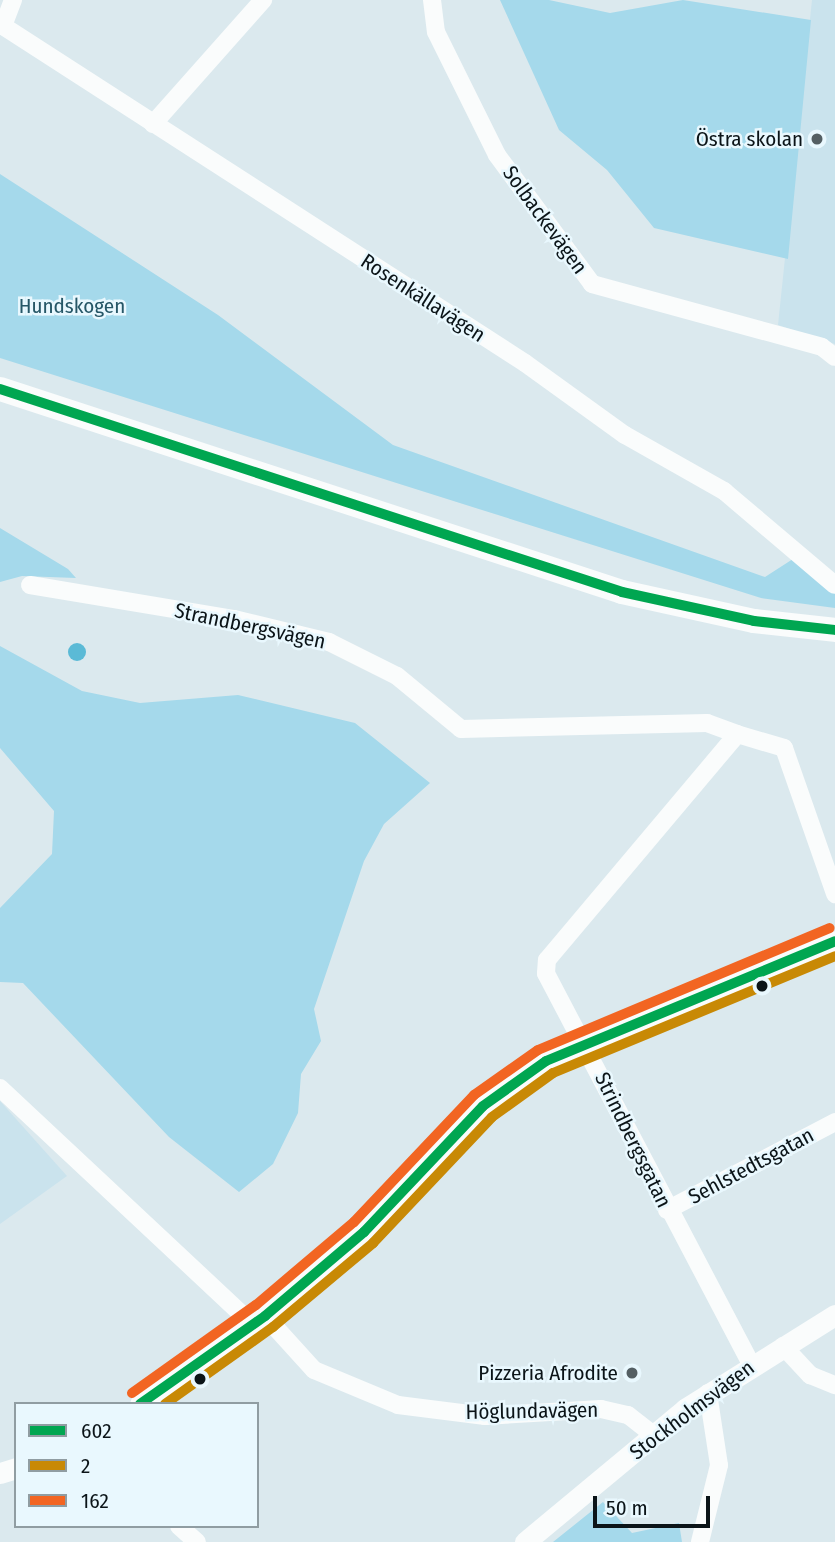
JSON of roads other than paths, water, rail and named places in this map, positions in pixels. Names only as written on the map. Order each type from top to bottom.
[{"type":"main road","points":[[0,389],[622,592],[754,621],[835,630]]},
{"type":"street","points":[[2,25],[13,0]]},
{"type":"street","points":[[153,124],[263,0]]},
{"type":"street","name":"Solbackevägen","points":[[432,0],[436,32],[497,155],[592,284],[822,347],[835,357]]},
{"type":"street","name":"Rosenkällavägen","points":[[2,25],[525,363],[625,435],[724,491],[835,584]]},
{"type":"street","name":"Strandbergsvägen","points":[[30,585],[234,618],[329,642],[397,676],[461,729],[707,723],[737,734]]},
{"type":"street","points":[[737,734],[784,748],[835,894]]},
{"type":"street","name":"Strindbergsgatan","points":[[737,734],[549,953],[546,973],[584,1041],[667,1210],[751,1364]]},
{"type":"street","points":[[143,1402],[259,1320],[364,1232],[483,1106],[584,1041],[835,941]]},
{"type":"street","name":"Höglundavägen","points":[[0,1088],[314,1370],[398,1405],[485,1416],[601,1409],[628,1415],[654,1435]]},
{"type":"street","name":"Sehlstedtsgatan","points":[[667,1210],[835,1122]]},
{"type":"street","name":"Stockholmsvägen","points":[[525,1542],[708,1393],[751,1364],[835,1315]]},
{"type":"street","points":[[783,1346],[810,1375],[835,1385]]},
{"type":"street","points":[[700,1542],[719,1465],[708,1393]]},
{"type":"street","points":[[181,1528],[197,1542]]},
{"type":"place","name":"Östra skolan","points":[[817,139]]},
{"type":"place","name":"Pizzeria Afrodite","points":[[632,1373]]},
{"type":"park label","name":"Hundskogen","points":[[72,306]]}]
